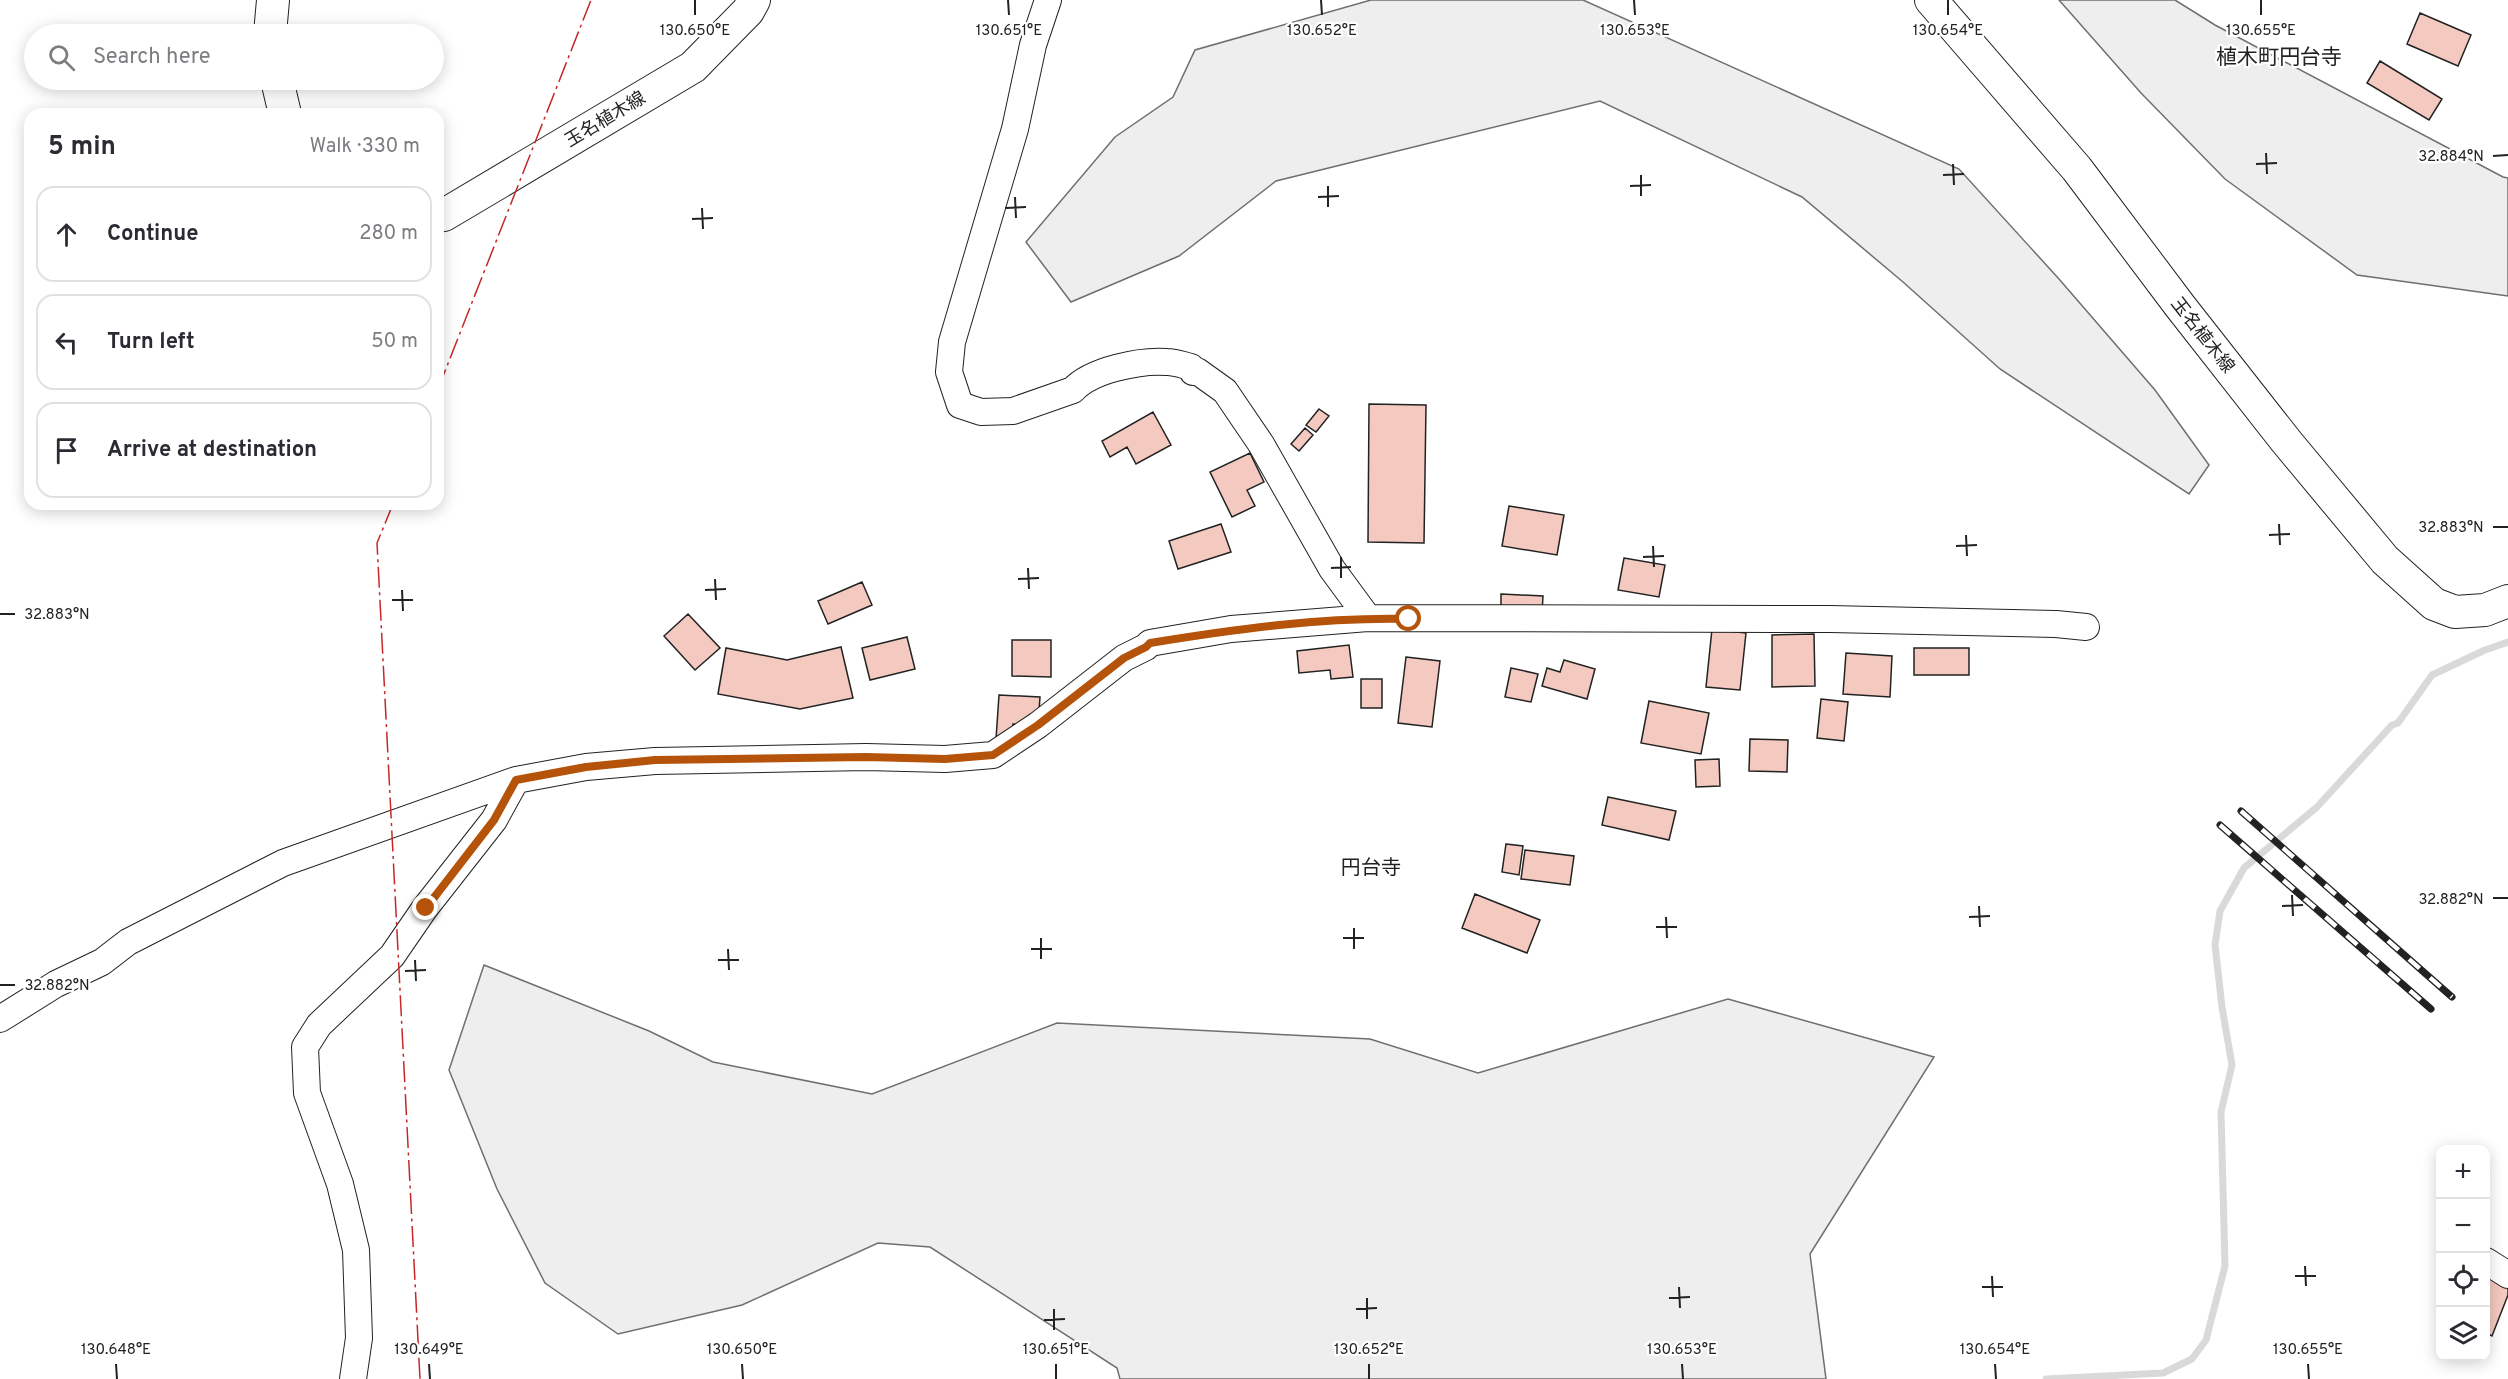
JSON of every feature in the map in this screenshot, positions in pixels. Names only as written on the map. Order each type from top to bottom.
[{"type":"main road","points":[[271,24],[273,0]]},
{"type":"main road","name":"玉名植木線","points":[[444,215],[693,67],[748,11],[754,0]]},
{"type":"main road","name":"玉名植木線","points":[[1931,0],[2077,169],[2279,432],[2385,560],[2434,604],[2455,612],[2485,610],[2508,601]]},
{"type":"main road","points":[[279,90],[284,108]]},
{"type":"street","points":[[1048,0],[1033,45],[1015,129],[952,342],[949,372],[960,405],[981,412],[1013,411],[1073,390],[1079,384],[1122,366],[1168,362],[1191,367],[1193,372],[1197,372],[1225,391],[1261,444],[1332,569],[1368,618]]},
{"type":"street","points":[[0,1019],[56,984],[102,962],[128,942],[283,863],[516,780],[586,767],[655,760],[866,757],[945,759],[993,755],[1038,725],[1124,658],[1150,643],[1231,629],[1368,618],[1830,619],[2055,624],[2086,627]]},
{"type":"street","points":[[353,1379],[359,1338],[356,1250],[340,1184],[307,1093],[305,1047],[319,1025],[392,956],[494,820],[516,780]]},
{"type":"street","points":[[2490,1264],[2508,1275]]},
{"type":"shaded area","points":[[1371,0],[1583,0],[1959,169],[2059,279],[2155,390],[2209,465],[2189,494],[2000,369],[1903,282],[1802,197],[1600,101],[1276,181],[1179,256],[1071,302],[1026,242],[1115,137],[1173,97],[1195,50]]},
{"type":"shaded area","points":[[2059,0],[2175,0],[2215,25],[2508,178],[2508,296],[2357,275],[2225,179],[2141,93]]},
{"type":"shaded area","points":[[484,965],[649,1031],[713,1062],[872,1094],[1057,1023],[1370,1039],[1478,1073],[1728,999],[1934,1057],[1810,1254],[1826,1379],[1120,1379],[1117,1368],[930,1247],[878,1243],[742,1305],[618,1334],[545,1283],[497,1189],[449,1070]]},
{"type":"building","points":[[2420,13],[2471,35],[2458,66],[2407,44]]},
{"type":"building","points":[[2380,61],[2442,99],[2429,120],[2367,83]]},
{"type":"building","points":[[1369,404],[1426,405],[1424,543],[1368,542]]},
{"type":"building","points":[[1319,409],[1329,416],[1316,432],[1306,425]]},
{"type":"building","points":[[1153,412],[1171,445],[1136,464],[1127,447],[1110,457],[1102,441]]},
{"type":"building","points":[[1305,428],[1313,435],[1299,451],[1291,444]]},
{"type":"building","points":[[1250,453],[1264,482],[1247,490],[1255,506],[1232,517],[1210,472]]},
{"type":"building","points":[[1509,506],[1564,515],[1557,555],[1502,546]]},
{"type":"building","points":[[1221,524],[1231,552],[1178,569],[1169,541]]},
{"type":"building","points":[[1624,558],[1665,565],[1659,597],[1618,590]]},
{"type":"building","points":[[862,582],[872,605],[828,624],[818,601]]},
{"type":"building","points":[[1501,594],[1543,596],[1542,614],[1501,612]]},
{"type":"building","points":[[688,614],[720,648],[695,670],[664,636]]},
{"type":"building","points":[[1712,629],[1746,633],[1740,690],[1706,687]]},
{"type":"building","points":[[1814,634],[1815,686],[1772,687],[1772,635]]},
{"type":"building","points":[[907,637],[915,669],[870,680],[862,648]]},
{"type":"building","points":[[1012,640],[1051,640],[1051,677],[1012,676]]},
{"type":"building","points":[[1349,645],[1353,677],[1331,679],[1330,670],[1299,673],[1297,651]]},
{"type":"building","points":[[841,647],[853,698],[800,709],[718,694],[726,648],[787,660]]},
{"type":"building","points":[[1914,648],[1969,648],[1969,675],[1914,675]]},
{"type":"building","points":[[1846,653],[1892,656],[1890,697],[1843,694]]},
{"type":"building","points":[[1406,657],[1440,661],[1432,727],[1398,723]]},
{"type":"building","points":[[1564,660],[1595,669],[1587,699],[1542,686],[1547,668],[1560,672]]},
{"type":"building","points":[[1511,668],[1538,674],[1531,702],[1505,697]]},
{"type":"building","points":[[1361,679],[1382,679],[1382,708],[1361,708]]},
{"type":"building","points":[[999,695],[1040,697],[1038,725],[1013,724],[1012,740],[996,739]]},
{"type":"building","points":[[1821,699],[1848,702],[1844,741],[1817,738]]},
{"type":"building","points":[[1649,701],[1709,713],[1701,754],[1641,743]]},
{"type":"building","points":[[1750,739],[1788,740],[1787,772],[1749,771]]},
{"type":"building","points":[[1719,759],[1720,786],[1696,787],[1695,760]]},
{"type":"building","points":[[1608,797],[1676,811],[1669,840],[1602,825]]},
{"type":"building","points":[[1506,844],[1523,846],[1519,875],[1502,872]]},
{"type":"building","points":[[1525,850],[1574,856],[1570,885],[1521,879]]},
{"type":"building","points":[[1475,894],[1540,920],[1527,953],[1462,928]]},
{"type":"building","points":[[2490,1278],[2508,1285],[2508,1295],[2492,1336],[2490,1335]]},
{"type":"waterway","points":[[2046,1379],[2163,1373],[2192,1359],[2206,1340],[2225,1266],[2221,1112],[2232,1065],[2215,945],[2220,911],[2244,868],[2317,807],[2392,725],[2398,723],[2432,675],[2485,650],[2508,642]]},
{"type":"railway","points":[[2241,811],[2452,997]]},
{"type":"railway","points":[[2220,825],[2431,1009]]},
{"type":"power","points":[[444,374],[591,0]]},
{"type":"power","points":[[391,510],[377,543],[420,1379]]},
{"type":"district","name":"植木町円台寺","points":[[2279,57]]},
{"type":"district","name":"円台寺","points":[[1371,867]]},
{"type":"route","points":[[426,908],[494,820],[516,780],[586,767],[655,760],[866,757],[945,759],[993,755],[1038,725],[1124,658],[1150,643],[1231,629],[1368,618],[1409,619]]}]
